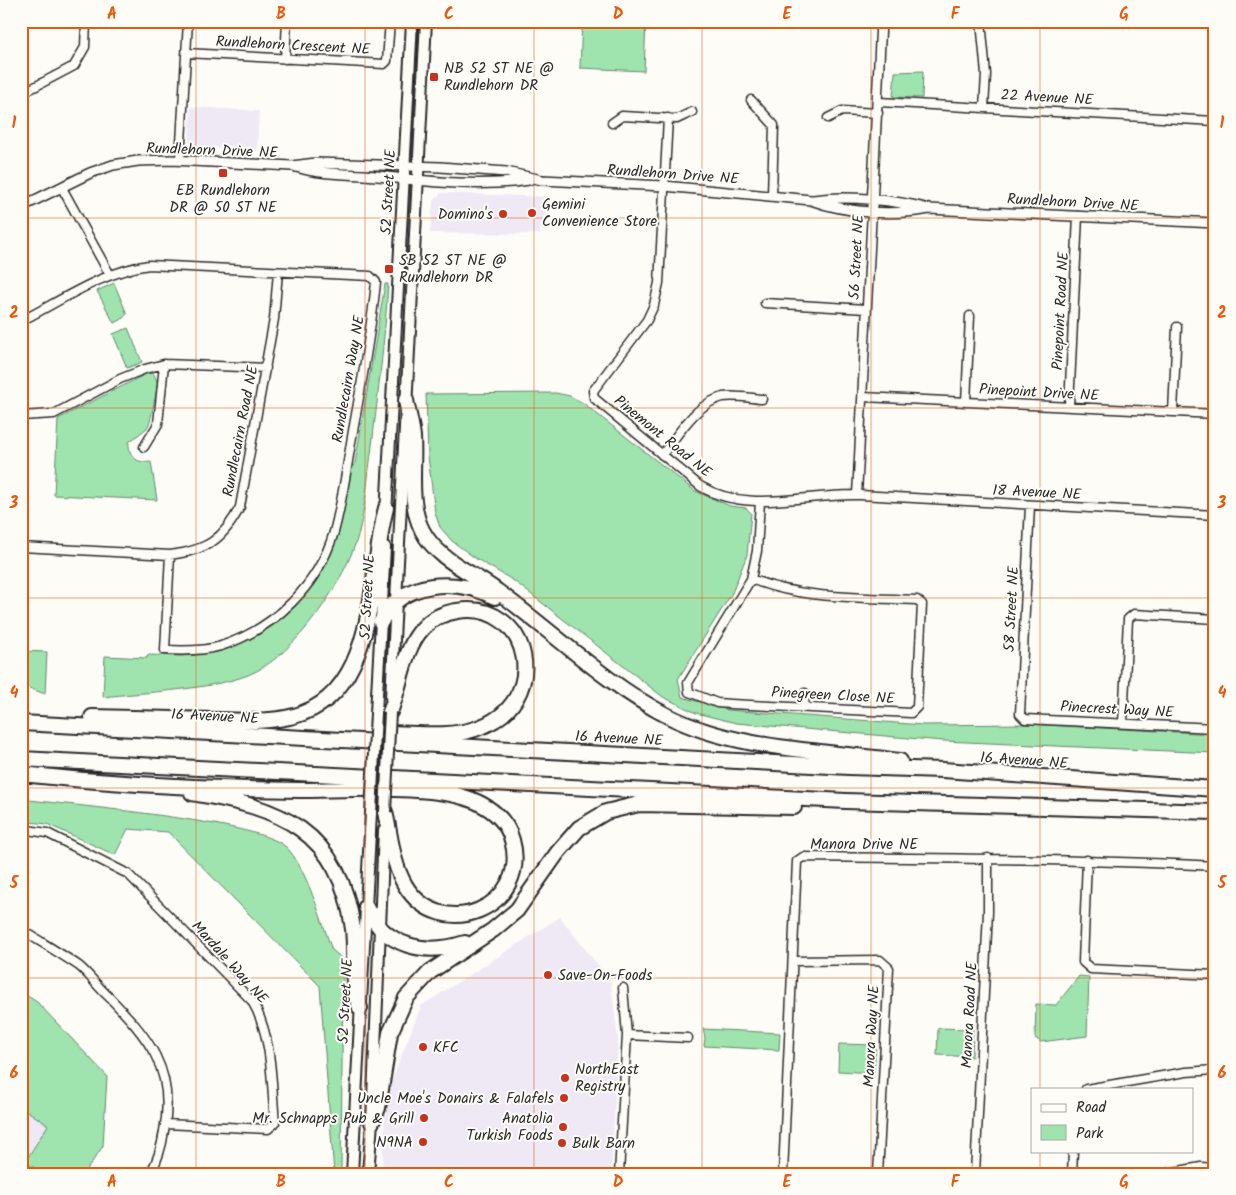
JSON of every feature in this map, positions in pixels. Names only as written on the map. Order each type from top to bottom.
[{"type":"highway","points":[[406,400],[413,436],[415,508],[422,531],[441,554],[497,591],[623,689],[669,716],[695,727],[754,742],[924,764],[943,770]]},
{"type":"highway","points":[[21,715],[255,721],[293,716],[314,708],[341,686],[358,655],[366,630],[380,534],[386,508]]},
{"type":"highway","points":[[381,622],[392,602],[396,602],[417,589],[445,585],[480,590],[518,608]]},
{"type":"highway","points":[[213,732],[451,733],[474,730],[501,716],[516,700],[525,672],[520,644],[514,634],[500,621],[482,612],[462,610],[441,615],[424,627],[412,643],[383,712]]},
{"type":"highway","name":"16 Avenue NE","points":[[21,723],[849,767],[943,770],[1215,789]]},
{"type":"highway","points":[[21,759],[912,804],[1215,812]]},
{"type":"highway","points":[[21,774],[164,786],[407,791],[455,796],[477,802],[502,819],[514,847],[512,878],[492,903],[475,912],[451,916],[430,908],[412,893],[401,877],[385,812]]},
{"type":"highway","points":[[164,786],[268,810],[290,821],[321,848],[338,874],[346,894],[353,934],[354,991],[360,1008]]},
{"type":"highway","points":[[372,1122],[378,1108],[390,1033],[406,998],[430,972],[483,937],[517,910],[558,852],[579,828],[596,816],[617,808],[651,804],[873,809],[912,804]]},
{"type":"highway","points":[[366,907],[380,930],[394,940],[427,948],[450,947],[483,937]]},
{"type":"main road","name":"52 Street NE","points":[[368,1174],[372,1122],[385,812],[381,622],[412,21]]},
{"type":"main road","name":"52 Street NE","points":[[352,1174],[371,812],[396,602],[426,21]]},
{"type":"street","points":[[21,94],[74,66],[85,47],[86,21]]},
{"type":"street","points":[[180,160],[188,21]]},
{"type":"street","points":[[285,58],[287,21]]},
{"type":"street","name":"Rundlehorn Crescent NE","points":[[187,53],[384,64],[387,61],[390,21]]},
{"type":"street","name":"56 Street NE","points":[[857,495],[879,102],[881,21]]},
{"type":"street","points":[[981,21],[986,74],[984,108]]},
{"type":"street","points":[[751,100],[774,125],[772,196]]},
{"type":"street","name":"22 Avenue NE","points":[[879,102],[1215,121]]},
{"type":"street","points":[[828,118],[842,111],[878,113]]},
{"type":"street","points":[[612,123],[622,116],[677,118],[692,112]]},
{"type":"street","name":"Pinemont Road NE","points":[[668,118],[659,283],[654,304],[647,320],[593,391],[594,398],[662,455],[714,494],[730,500],[760,501],[857,495]]},
{"type":"street","name":"Rundlehorn Drive NE","points":[[21,208],[90,173],[113,165],[138,161],[180,160],[292,166],[316,162],[404,164],[506,172],[534,179],[664,186],[772,196],[811,200],[831,207],[872,211],[906,213],[929,209],[1215,224]]},
{"type":"street","name":"Rundlehorn Drive NE","points":[[292,166],[316,173],[403,180],[504,184],[534,179]]},
{"type":"street","points":[[62,188],[110,275]]},
{"type":"street","name":"Rundlehorn Drive NE","points":[[811,200],[832,197],[907,203],[929,209]]},
{"type":"street","name":"Pinepoint Road NE","points":[[1069,407],[1078,216]]},
{"type":"street","name":"Rundlecairn Way NE","points":[[21,321],[110,275],[130,267],[149,264],[370,276],[376,282],[372,325],[334,533],[320,566],[304,591],[279,615],[252,632],[220,646],[188,651],[165,650],[170,555]]},
{"type":"street","name":"Rundlecairn Road NE","points":[[21,547],[170,555],[194,552],[217,539],[230,527],[240,507],[274,319],[278,272]]},
{"type":"street","points":[[765,303],[866,309]]},
{"type":"street","points":[[966,402],[970,316]]},
{"type":"street","points":[[1173,412],[1176,327]]},
{"type":"street","points":[[144,447],[158,424],[164,364]]},
{"type":"street","points":[[21,416],[54,414],[120,379],[164,364],[266,368]]},
{"type":"street","points":[[662,455],[693,416],[709,402],[725,397],[762,399]]},
{"type":"street","name":"Pinepoint Drive NE","points":[[863,397],[1215,414]]},
{"type":"street","name":"18 Avenue NE","points":[[857,495],[1030,506],[1215,514]]},
{"type":"street","name":"Pinegreen Close NE","points":[[751,579],[774,588],[799,593],[917,600],[922,604],[917,707],[914,711],[911,713],[717,703],[689,692],[688,683],[751,579],[757,551],[760,501]]},
{"type":"street","name":"58 Street NE","points":[[1020,714],[1030,506]]},
{"type":"street","points":[[1123,723],[1128,619],[1134,614],[1215,619]]},
{"type":"street","points":[[804,707],[805,693]]},
{"type":"street","name":"Pinecrest Way NE","points":[[1020,714],[1025,719],[1215,728]]},
{"type":"street","name":"Mardale Way NE","points":[[21,829],[47,833],[128,874],[252,1001],[261,1017],[268,1042],[275,1123],[268,1129],[166,1124]]},
{"type":"street","name":"Manora Drive NE","points":[[783,1174],[797,861],[802,857],[1087,860],[1215,866]]},
{"type":"street","name":"Manora Road NE","points":[[974,1174],[988,912],[988,858]]},
{"type":"street","points":[[1087,860],[1083,962],[1091,969],[1215,975]]},
{"type":"street","points":[[21,934],[30,935],[80,967],[144,1036],[156,1057],[167,1087],[166,1124],[161,1151],[150,1174]]},
{"type":"street","name":"Manora Way NE","points":[[793,961],[880,960],[889,968],[878,1174]]},
{"type":"street","points":[[619,1174],[627,1035],[623,988]]},
{"type":"street","points":[[627,1035],[688,1038]]},
{"type":"street","points":[[1092,1088],[1186,1072],[1215,1070]]},
{"type":"street","points":[[1072,1174],[1073,1152]]},
{"type":"street","points":[[1162,1174],[1201,1167],[1215,1168]]},
{"type":"shaded area","points":[[191,107],[259,111],[257,150],[196,146],[189,143]]},
{"type":"shaded area","points":[[441,193],[546,197],[545,220],[541,220],[540,234],[430,233],[433,202]]},
{"type":"shaded area","points":[[560,917],[611,982],[618,1040],[611,1174],[382,1174],[386,1096],[421,1006]]},
{"type":"shaded area","points":[[21,1107],[48,1125],[26,1161],[44,1174],[21,1174]]},
{"type":"green space","points":[[582,21],[646,21],[644,71],[580,68]]},
{"type":"green space","points":[[923,71],[922,98],[893,97],[895,72]]},
{"type":"green space","points":[[114,283],[127,314],[121,320],[114,323],[97,291]]},
{"type":"green space","points":[[385,284],[388,284],[383,345],[372,446],[359,532],[343,572],[317,614],[283,652],[266,666],[248,675],[215,684],[177,690],[103,697],[105,656],[147,658],[148,655],[181,656],[223,650],[251,639],[275,624],[313,586],[325,567],[341,523],[351,470],[355,463]]},
{"type":"green space","points":[[128,328],[142,362],[127,368],[113,334]]},
{"type":"green space","points":[[148,373],[154,374],[158,384],[150,422],[147,428],[129,442],[129,447],[134,458],[141,462],[151,462],[157,500],[54,495],[58,419]]},
{"type":"green space","points":[[556,393],[570,396],[583,403],[695,491],[730,506],[746,508],[751,513],[747,555],[732,593],[678,679],[682,697],[728,710],[923,725],[1026,724],[1215,734],[1215,753],[943,741],[736,723],[696,713],[663,697],[514,581],[475,558],[452,541],[440,527],[435,513],[428,456],[426,394]]},
{"type":"green space","points":[[21,651],[47,652],[45,694],[21,685]]},
{"type":"green space","points":[[21,799],[203,822],[240,829],[269,838],[286,847],[307,881],[332,950],[343,959],[341,1174],[334,1174],[320,986],[168,832],[128,829],[115,855],[47,824],[21,821]]},
{"type":"green space","points":[[1079,976],[1089,977],[1087,1036],[1041,1042],[1035,1038],[1036,1004],[1056,1005]]},
{"type":"green space","points":[[21,992],[37,1002],[107,1076],[103,1146],[84,1174],[44,1174],[25,1162],[48,1125],[21,1107]]},
{"type":"green space","points":[[938,1028],[973,1029],[972,1057],[937,1055]]},
{"type":"green space","points":[[703,1029],[780,1033],[779,1050],[704,1046]]},
{"type":"green space","points":[[839,1044],[876,1045],[874,1073],[838,1071]]},
{"type":"place","name":"NB 52 ST NE @ Rundlehorn DR","points":[[434,77]]},
{"type":"place","name":"EB Rundlehorn DR @ 50 ST NE","points":[[223,173]]},
{"type":"place","name":"Gemini Convenience Store","points":[[532,213]]},
{"type":"place","name":"Domino's","points":[[503,214]]},
{"type":"place","name":"SB 52 ST NE @ Rundlehorn DR","points":[[389,269]]},
{"type":"place","name":"Save-On-Foods","points":[[548,975]]},
{"type":"place","name":"KFC","points":[[423,1047]]},
{"type":"place","name":"NorthEast Registry","points":[[565,1078]]},
{"type":"place","name":"Uncle Moe's Donairs & Falafels","points":[[564,1098]]},
{"type":"place","name":"Mr. Schnapps Pub & Grill","points":[[424,1118]]},
{"type":"place","name":"Anatolia Turkish Foods","points":[[563,1127]]},
{"type":"place","name":"N9NA","points":[[423,1142]]},
{"type":"place","name":"Bulk Barn","points":[[562,1143]]}]
